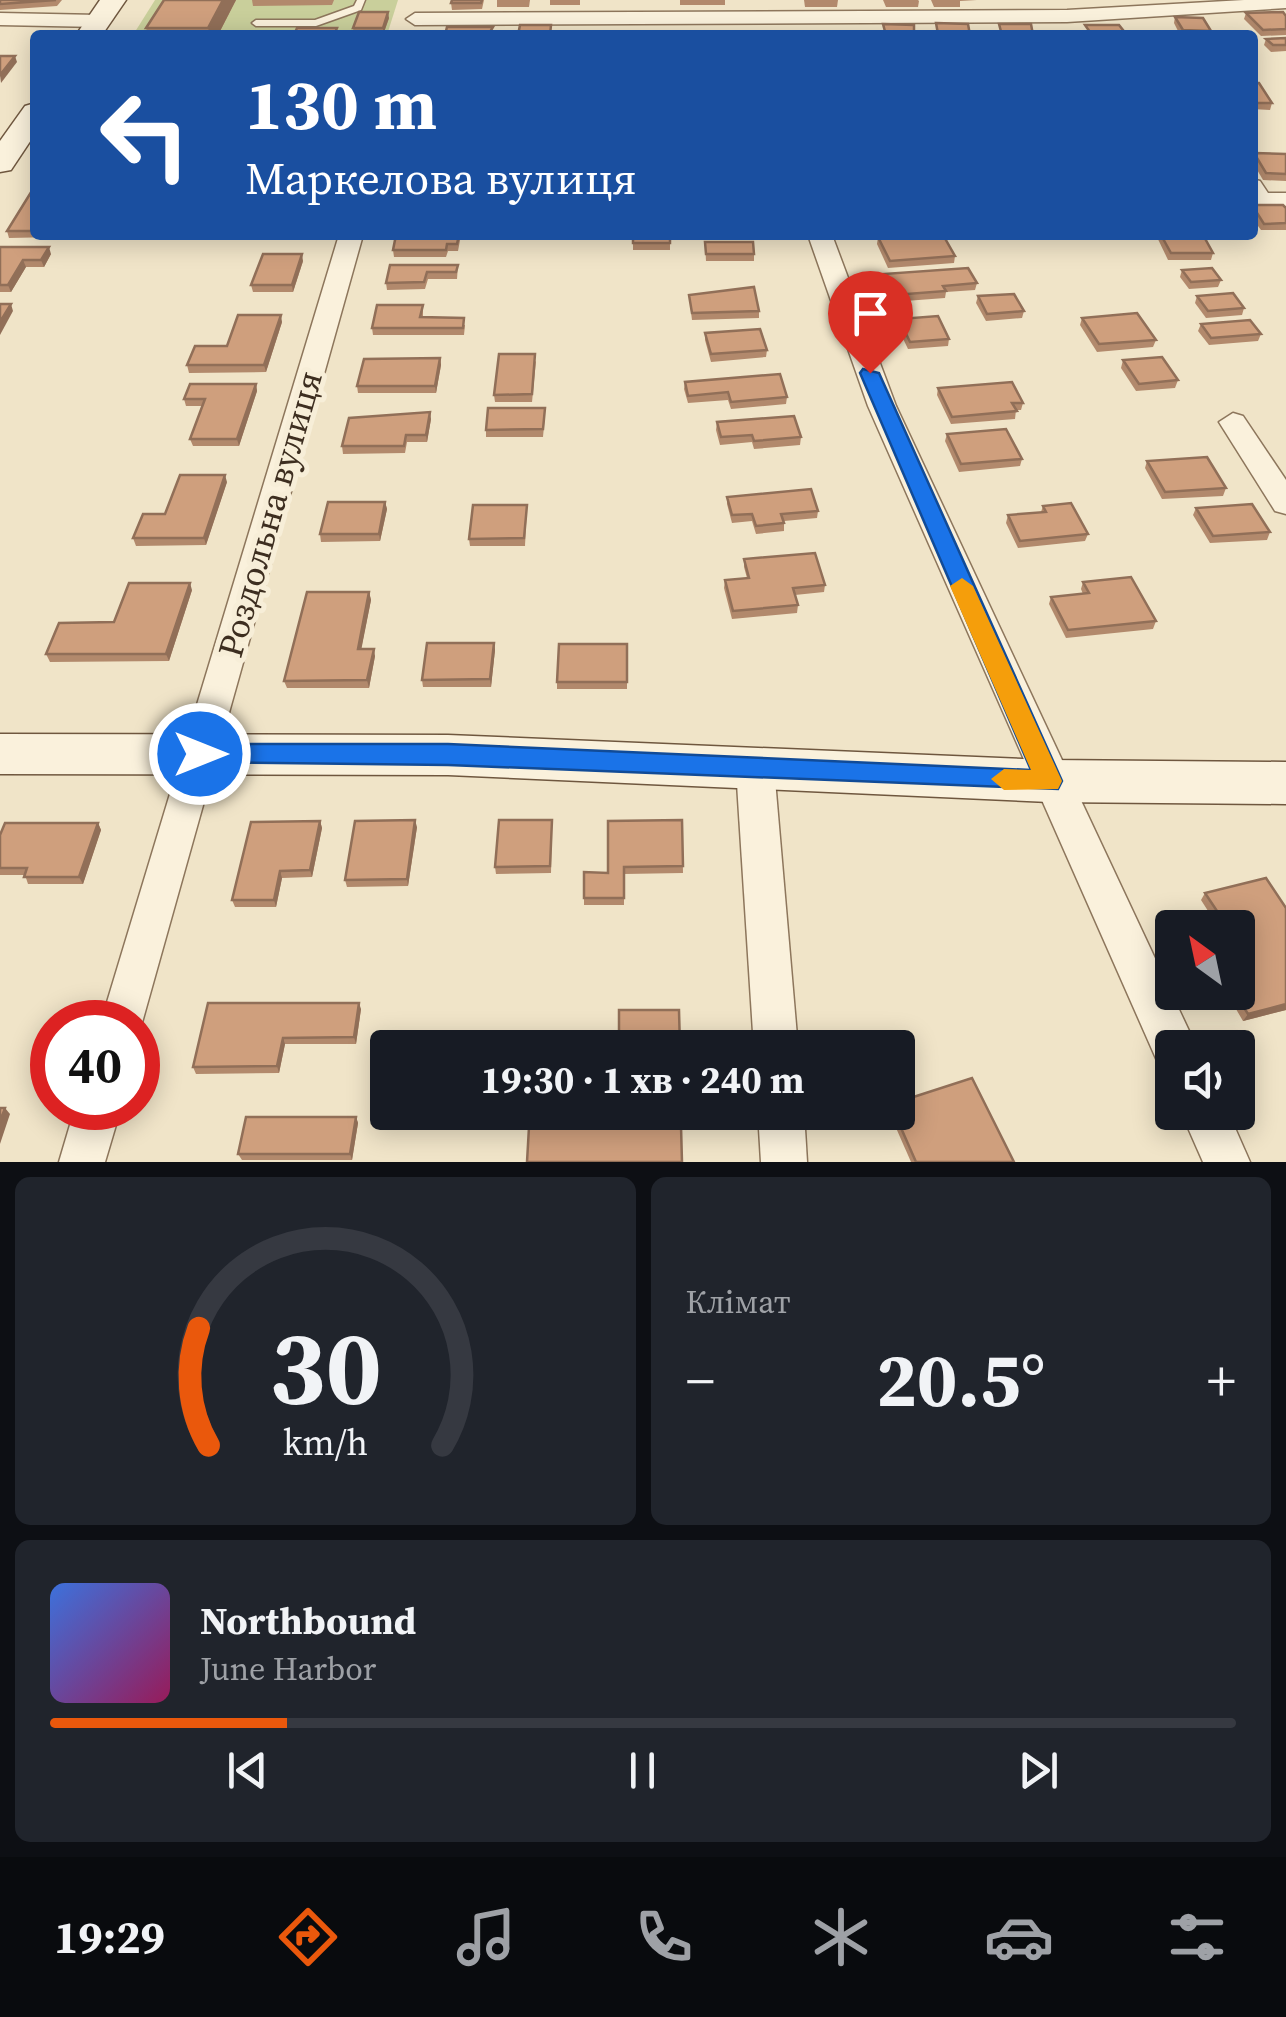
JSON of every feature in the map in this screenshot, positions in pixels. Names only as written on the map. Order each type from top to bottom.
[{"type":"street","points":[[416,18],[768,17],[1064,8],[1160,13],[1286,3]]},
{"type":"street","points":[[1160,13],[1169,30]]},
{"type":"street","points":[[0,20],[100,19]]},
{"type":"street","points":[[0,162],[30,119]]},
{"type":"street","points":[[1258,196],[1260,200],[1286,200]]},
{"type":"street","name":"Роздольна вулиця","points":[[128,1000],[351,240]]},
{"type":"street","points":[[822,240],[882,406],[1049,781],[1166,1030]]},
{"type":"street","points":[[1233,422],[1281,488]]},
{"type":"street","points":[[0,754],[448,755],[1049,781],[1286,783]]},
{"type":"street","points":[[755,768],[775,1030]]},
{"type":"street","points":[[82,1162],[91,1130]]},
{"type":"street","points":[[782,1130],[784,1162]]},
{"type":"street","points":[[1212,1130],[1227,1162]]},
{"type":"lane","points":[[256,23],[316,23],[358,8],[361,0]]},
{"type":"green space","points":[[155,0],[398,0],[389,30],[136,30]]},
{"type":"building","points":[[0,0],[56,0],[0,4]]},
{"type":"building","points":[[164,0],[223,0],[208,28],[146,28]]},
{"type":"building","points":[[452,0],[482,0],[451,3]]},
{"type":"building","points":[[359,12],[388,12],[383,28],[353,28]]},
{"type":"building","points":[[1283,12],[1286,29],[1263,30],[1246,13]]},
{"type":"building","points":[[1175,17],[1203,18],[1210,30],[1183,30]]},
{"type":"building","points":[[936,23],[968,24],[969,30],[937,30]]},
{"type":"building","points":[[883,24],[914,25],[914,30],[885,30]]},
{"type":"building","points":[[999,24],[1031,24],[1032,30],[1001,30]]},
{"type":"building","points":[[520,25],[551,25],[550,30],[519,30]]},
{"type":"building","points":[[1085,25],[1119,25],[1123,30],[1088,30]]},
{"type":"building","points":[[447,27],[493,27],[491,30],[446,30]]},
{"type":"building","points":[[297,28],[337,28],[336,30]]},
{"type":"building","points":[[1286,38],[1286,45],[1273,45],[1266,39]]},
{"type":"building","points":[[0,56],[15,56],[0,75]]},
{"type":"building","points":[[1258,83],[1259,83],[1272,103],[1258,103]]},
{"type":"building","points":[[1258,153],[1286,154],[1286,174],[1266,173]]},
{"type":"building","points":[[30,194],[30,231],[7,231]]},
{"type":"building","points":[[1258,205],[1286,208],[1286,223],[1264,224]]},
{"type":"building","points":[[395,240],[458,240],[457,244],[447,244],[446,250],[393,250]]},
{"type":"building","points":[[633,240],[670,240],[670,243]]},
{"type":"building","points":[[880,240],[946,240],[955,256],[890,261]]},
{"type":"building","points":[[1164,240],[1206,240],[1213,253],[1171,253]]},
{"type":"building","points":[[705,242],[753,242],[754,254],[706,254]]},
{"type":"building","points":[[0,247],[49,247],[41,260],[23,260],[8,285],[0,285]]},
{"type":"building","points":[[263,254],[302,254],[292,285],[251,285]]},
{"type":"building","points":[[390,265],[458,265],[456,272],[427,272],[424,282],[386,283]]},
{"type":"building","points":[[968,268],[977,283],[943,286],[946,291],[894,295],[883,274]]},
{"type":"building","points":[[1212,268],[1221,280],[1191,282],[1182,270]]},
{"type":"building","points":[[754,287],[759,311],[692,313],[689,295]]},
{"type":"building","points":[[1233,293],[1244,308],[1208,311],[1197,296]]},
{"type":"building","points":[[1014,294],[1024,311],[987,314],[978,296]]},
{"type":"building","points":[[0,304],[11,304],[0,322]]},
{"type":"building","points":[[377,305],[423,305],[420,317],[464,318],[463,328],[372,328]]},
{"type":"building","points":[[1137,313],[1156,340],[1099,344],[1082,318]]},
{"type":"building","points":[[238,315],[281,315],[264,365],[187,365],[195,346],[227,346]]},
{"type":"building","points":[[938,316],[949,339],[910,342],[899,319]]},
{"type":"building","points":[[1250,320],[1261,334],[1211,338],[1201,324]]},
{"type":"building","points":[[760,329],[767,350],[711,354],[705,333]]},
{"type":"building","points":[[499,354],[535,354],[532,394],[494,395]]},
{"type":"building","points":[[1162,357],[1178,380],[1139,384],[1123,360]]},
{"type":"building","points":[[440,358],[435,386],[357,386],[364,359]]},
{"type":"building","points":[[780,374],[787,397],[731,402],[728,392],[688,396],[685,382]]},
{"type":"building","points":[[1012,382],[1023,403],[1012,403],[1017,411],[952,417],[938,388]]},
{"type":"building","points":[[190,384],[256,384],[237,439],[190,439],[205,399],[184,399]]},
{"type":"building","points":[[488,408],[545,408],[543,429],[486,430]]},
{"type":"building","points":[[430,412],[426,435],[406,435],[404,446],[342,446],[349,418]]},
{"type":"building","points":[[794,416],[801,437],[754,441],[752,435],[721,437],[717,422]]},
{"type":"building","points":[[1006,429],[1022,459],[961,464],[947,434]]},
{"type":"building","points":[[1207,457],[1226,488],[1165,492],[1147,461]]},
{"type":"building","points":[[180,475],[225,475],[204,538],[133,538],[143,514],[165,514]]},
{"type":"building","points":[[811,489],[818,511],[781,514],[784,523],[756,526],[752,514],[732,515],[727,497]]},
{"type":"building","points":[[328,502],[385,502],[379,534],[320,534]]},
{"type":"building","points":[[1071,503],[1088,534],[1020,541],[1008,515],[1046,512],[1043,506]]},
{"type":"building","points":[[1252,504],[1270,532],[1213,536],[1196,508]]},
{"type":"building","points":[[473,505],[527,505],[524,538],[469,539]]},
{"type":"building","points":[[815,553],[825,585],[793,588],[798,605],[733,611],[725,580],[749,578],[744,559]]},
{"type":"building","points":[[1131,577],[1156,621],[1068,630],[1051,597],[1089,593],[1083,582]]},
{"type":"building","points":[[129,583],[190,583],[166,654],[46,654],[59,623],[114,622]]},
{"type":"building","points":[[307,592],[369,592],[358,649],[374,649],[367,680],[284,681]]},
{"type":"building","points":[[427,643],[494,643],[490,679],[422,680]]},
{"type":"building","points":[[559,644],[627,644],[627,682],[557,682]]},
{"type":"building","points":[[415,820],[407,879],[345,880],[355,821]]},
{"type":"building","points":[[499,820],[552,820],[550,866],[495,867]]},
{"type":"building","points":[[682,820],[683,866],[624,867],[624,898],[584,898],[584,872],[608,873],[608,821]]},
{"type":"building","points":[[320,821],[310,870],[280,871],[274,900],[232,900],[251,822]]},
{"type":"building","points":[[5,823],[98,823],[79,877],[24,877],[27,868],[0,868],[0,835]]},
{"type":"building","points":[[1266,878],[1286,908],[1286,1004],[1248,1014],[1245,1010],[1255,1010],[1255,910],[1216,910],[1205,893]]},
{"type":"building","points":[[208,1003],[359,1003],[354,1037],[283,1038],[277,1066],[193,1067]]},
{"type":"building","points":[[619,1010],[679,1010],[680,1030],[619,1030]]},
{"type":"building","points":[[972,1078],[1014,1162],[916,1162],[902,1130],[915,1130],[915,1096]]},
{"type":"building","points":[[246,1117],[356,1117],[350,1154],[238,1154]]},
{"type":"building","points":[[529,1130],[681,1130],[682,1162],[527,1162]]},
{"type":"slow traffic","points":[[962,586],[1049,781],[1004,779]]},
{"type":"route","points":[[200,754],[448,755],[1049,781],[870,373]]}]
